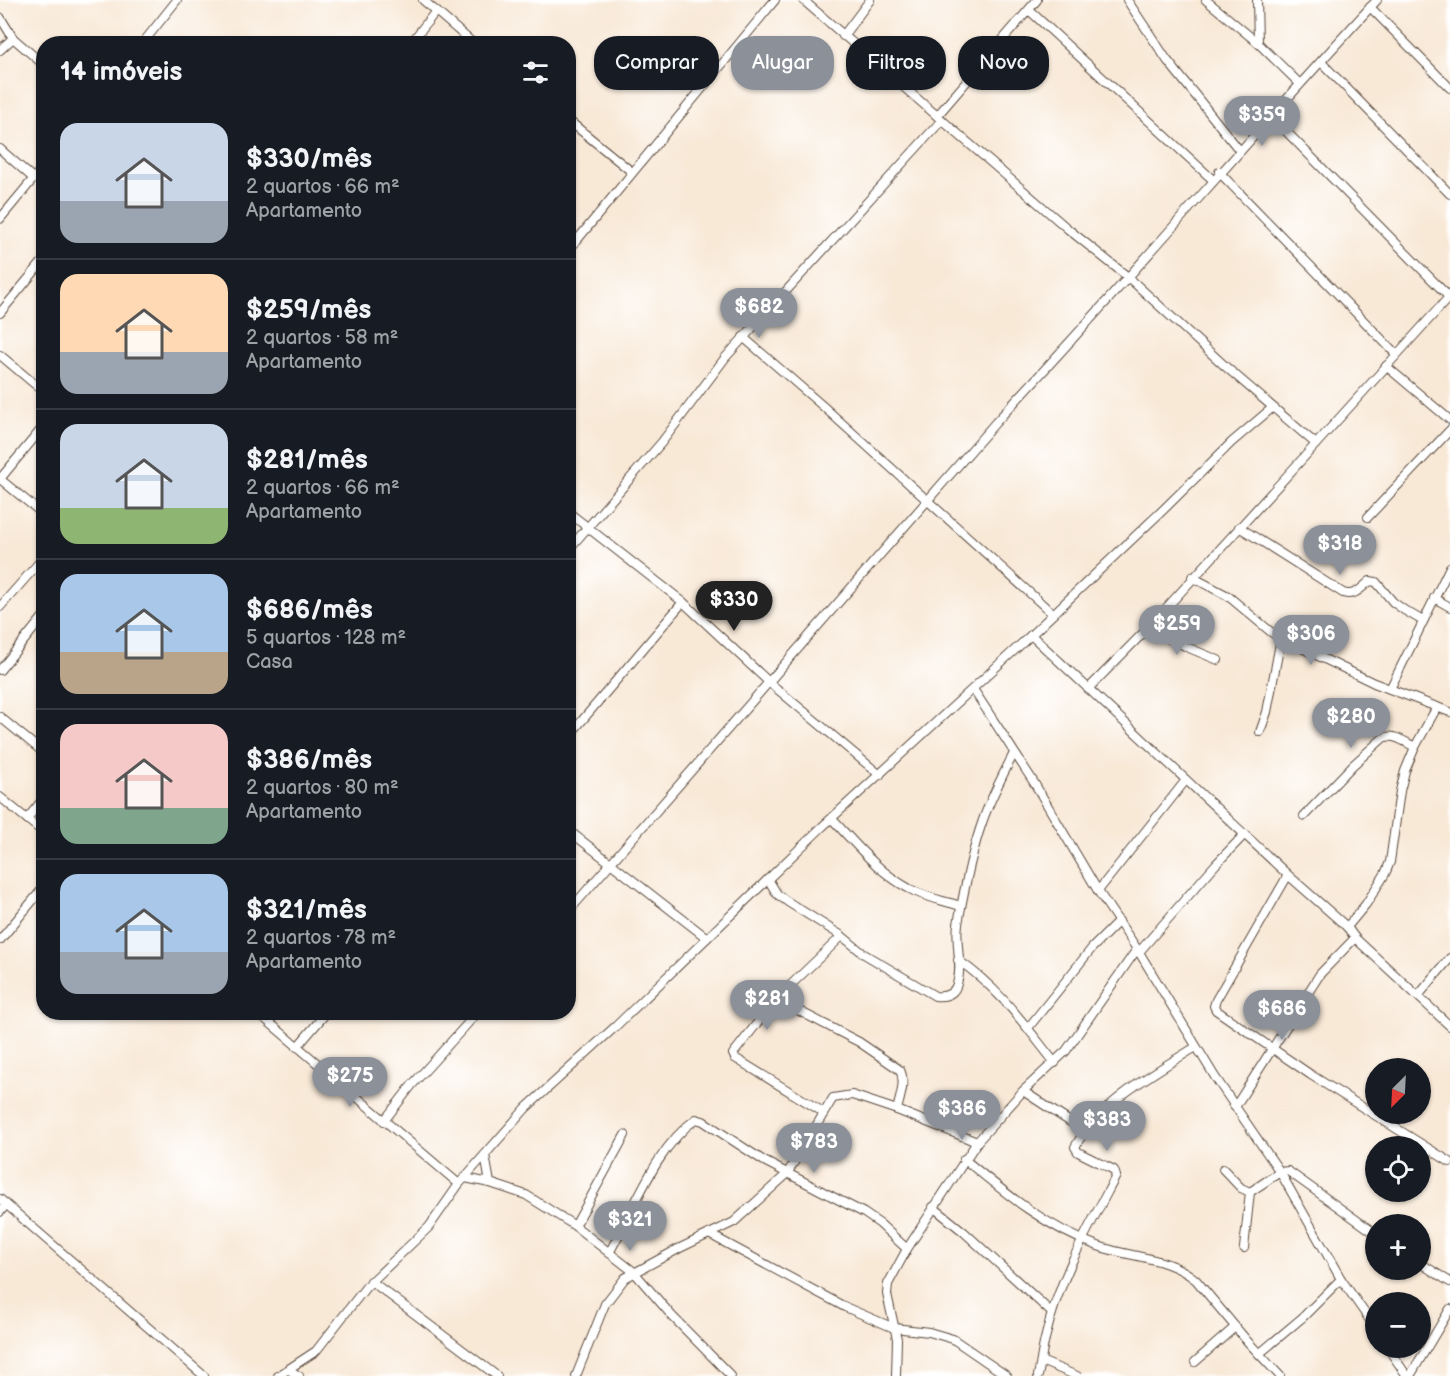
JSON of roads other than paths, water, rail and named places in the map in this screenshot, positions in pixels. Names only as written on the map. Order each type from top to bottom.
[{"type":"street","points":[[148,36],[177,0]]},
{"type":"street","points":[[423,0],[465,36]]},
{"type":"street","points":[[576,240],[776,0]]},
{"type":"street","points":[[803,0],[1068,229],[1128,277],[1175,322],[1316,444]]},
{"type":"street","points":[[843,36],[870,0]]},
{"type":"street","points":[[576,541],[662,442],[725,358],[939,118],[1037,0]]},
{"type":"street","points":[[1127,0],[1167,60],[1240,151]]},
{"type":"street","points":[[1206,0],[1258,43],[1300,84]]},
{"type":"street","points":[[1257,0],[1258,43]]},
{"type":"street","points":[[576,903],[926,502],[1220,172],[1377,0]]},
{"type":"street","points":[[1371,7],[1450,88]]},
{"type":"street","points":[[1029,10],[1213,180]]},
{"type":"street","points":[[416,36],[436,11]]},
{"type":"street","points":[[0,17],[13,38],[36,58]]},
{"type":"street","points":[[0,50],[13,38]]},
{"type":"street","points":[[1321,62],[1450,194]]},
{"type":"street","points":[[1088,689],[1148,628],[1450,297],[1272,117]]},
{"type":"street","points":[[576,126],[632,172]]},
{"type":"street","points":[[0,149],[33,178]]},
{"type":"street","points":[[1220,172],[1396,354]]},
{"type":"street","points":[[0,219],[36,175]]},
{"type":"street","points":[[0,313],[36,270]]},
{"type":"street","points":[[743,337],[1053,614]]},
{"type":"street","points":[[0,356],[36,386]]},
{"type":"street","points":[[1386,366],[1450,419]]},
{"type":"street","points":[[278,1376],[316,1352],[372,1281],[423,1234],[462,1181],[525,1108],[616,1026],[768,879],[1031,635],[1232,442],[1272,408]]},
{"type":"street","points":[[1368,517],[1450,430]]},
{"type":"street","points":[[36,436],[0,479],[36,508]]},
{"type":"street","points":[[576,518],[683,602],[770,683],[880,775]]},
{"type":"street","points":[[1239,527],[1343,594],[1350,596],[1370,581],[1376,582],[1394,602],[1423,621]]},
{"type":"street","points":[[0,607],[36,566]]},
{"type":"street","points":[[1390,689],[1450,567]]},
{"type":"street","points":[[1192,578],[1228,596],[1281,638],[1390,689],[1450,712]]},
{"type":"street","points":[[1434,598],[1450,607]]},
{"type":"street","points":[[576,728],[683,602]]},
{"type":"street","points":[[0,670],[36,626]]},
{"type":"street","points":[[1148,628],[1218,660]]},
{"type":"street","points":[[1031,635],[1449,1024]]},
{"type":"street","points":[[1260,732],[1267,712],[1281,638]]},
{"type":"street","points":[[973,688],[1196,1047],[1280,1172],[1341,1279],[1365,1313]]},
{"type":"street","points":[[1347,927],[1366,904],[1390,862],[1405,771],[1437,707]]},
{"type":"street","points":[[0,717],[36,746]]},
{"type":"street","points":[[1304,816],[1353,765],[1383,738],[1395,737],[1415,747]]},
{"type":"street","points":[[768,879],[777,894],[842,936],[864,954],[935,996],[944,997],[956,987],[959,973],[957,934],[961,906],[982,822],[1014,753]]},
{"type":"street","points":[[1098,891],[1186,780]]},
{"type":"street","points":[[0,797],[36,826]]},
{"type":"street","points":[[27,819],[36,808]]},
{"type":"street","points":[[832,819],[897,881],[910,889],[961,906]]},
{"type":"street","points":[[896,1376],[898,1354],[888,1303],[888,1284],[933,1207],[977,1142],[1023,1091],[1055,1063],[1076,1038],[1138,951],[1245,834]]},
{"type":"street","points":[[576,836],[707,938]]},
{"type":"street","points":[[1288,875],[1214,1006],[1222,1016],[1272,1050],[1450,1162]]},
{"type":"street","points":[[0,940],[36,897]]},
{"type":"street","points":[[1028,1028],[1092,948],[1119,921]]},
{"type":"street","points":[[823,1112],[734,1056],[736,1049],[776,999],[842,936]]},
{"type":"street","points":[[1235,1107],[1320,974],[1355,938]]},
{"type":"street","points":[[1418,996],[1450,958]]},
{"type":"street","points":[[958,960],[992,986],[1011,1005],[1055,1063]]},
{"type":"street","points":[[776,999],[859,1042],[900,1070],[903,1075],[903,1084],[897,1110]]},
{"type":"street","points":[[266,1020],[384,1120],[462,1181],[490,1183],[526,1195],[574,1226],[634,1272],[672,1316],[731,1376]]},
{"type":"street","points":[[297,1047],[320,1020]]},
{"type":"street","points":[[384,1120],[471,1020]]},
{"type":"street","points":[[1038,1376],[1052,1313],[1082,1240],[1116,1176],[1114,1170],[1075,1149],[1084,1131],[1104,1111],[1159,1069],[1196,1047]]},
{"type":"street","points":[[1023,1091],[1084,1131]]},
{"type":"street","points":[[576,1376],[605,1304],[625,1278],[734,1222],[788,1174],[833,1098],[839,1095],[852,1095],[977,1142]]},
{"type":"street","points":[[609,1253],[663,1152],[688,1124],[696,1119],[703,1121],[764,1161],[864,1213],[880,1224],[907,1249]]},
{"type":"street","points":[[574,1226],[625,1135]]},
{"type":"street","points":[[485,1155],[490,1183]]},
{"type":"street","points":[[964,1159],[1013,1200],[1082,1240],[1121,1253],[1175,1265],[1196,1280],[1280,1376]]},
{"type":"street","points":[[1223,1169],[1241,1188],[1250,1192]]},
{"type":"street","points":[[1250,1192],[1280,1172],[1288,1171],[1365,1226]]},
{"type":"street","points":[[1244,1248],[1250,1192]]},
{"type":"street","points":[[0,1212],[3,1202],[204,1376]]},
{"type":"street","points":[[933,1207],[964,1232],[1052,1313]]},
{"type":"street","points":[[709,1234],[845,1307],[894,1328],[928,1332],[953,1339],[1007,1376]]},
{"type":"street","points":[[1431,1270],[1450,1282]]},
{"type":"street","points":[[1259,1354],[1303,1317],[1341,1279]]},
{"type":"street","points":[[372,1281],[497,1376]]},
{"type":"street","points":[[1395,1358],[1408,1376],[1450,1309]]},
{"type":"street","points":[[1195,1362],[1235,1326]]},
{"type":"street","points":[[1041,1361],[1077,1376]]},
{"type":"street","points":[[290,1370],[299,1376]]}]
